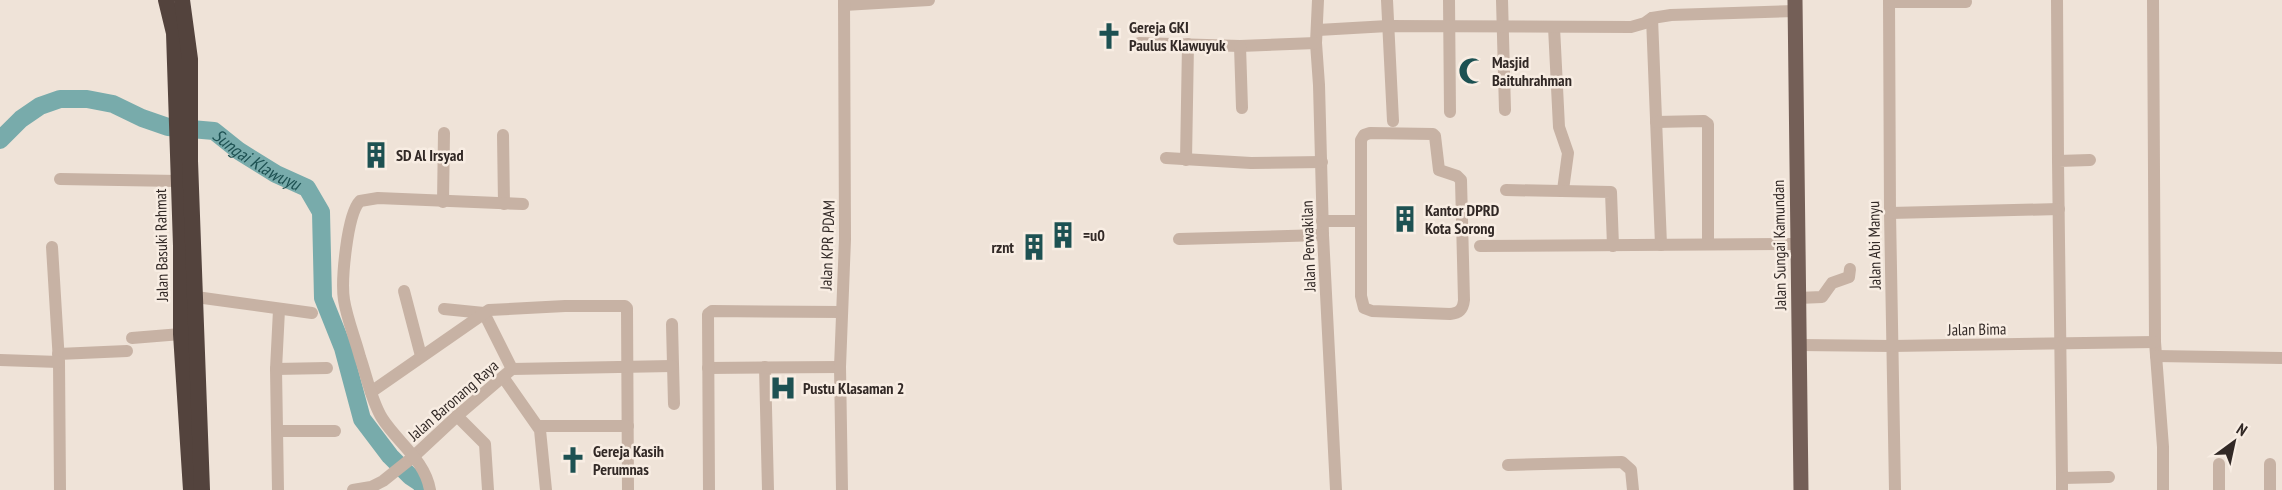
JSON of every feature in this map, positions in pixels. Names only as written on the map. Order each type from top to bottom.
[{"type":"highway","name":"Jalan Basuki Rahmat","points":[[166,0],[174,33],[182,100],[187,246],[181,334],[191,490]]},
{"type":"highway","name":"Jalan Basuki Rahmat","points":[[182,0],[190,59],[182,100]]},
{"type":"highway","name":"Jalan Basuki Rahmat","points":[[184,162],[178,181],[196,297],[202,490]]},
{"type":"main road","name":"Jalan Sungai Kamundan","points":[[1795,6],[1801,490]]},
{"type":"street","points":[[844,2],[929,0]]},
{"type":"street","name":"Jalan Perwakilan","points":[[1318,0],[1322,221],[1336,490]]},
{"type":"street","points":[[1387,0],[1393,121]]},
{"type":"street","points":[[1449,0],[1450,112]]},
{"type":"street","points":[[1502,0],[1505,111]]},
{"type":"street","points":[[2057,0],[2062,484],[2109,477]]},
{"type":"street","points":[[2153,0],[2155,342],[2163,447],[2163,490]]},
{"type":"street","points":[[1889,1],[1966,2]]},
{"type":"street","name":"Jalan Abi Manyu","points":[[1889,1],[1895,490]]},
{"type":"street","name":"Jalan KPR PDAM","points":[[842,490],[840,367],[845,239],[844,2]]},
{"type":"street","points":[[1139,43],[1240,46],[1388,27],[1631,27],[1645,23],[1652,18],[1671,15],[1795,6]]},
{"type":"street","points":[[1652,18],[1661,245]]},
{"type":"street","points":[[1554,27],[1559,127],[1568,153],[1563,190]]},
{"type":"street","points":[[1186,160],[1188,44]]},
{"type":"street","points":[[1240,46],[1242,108]]},
{"type":"street","points":[[1656,122],[1704,121],[1708,124],[1708,244]]},
{"type":"street","points":[[443,202],[444,133]]},
{"type":"street","points":[[1370,133],[1432,134],[1435,136],[1437,168],[1443,173],[1457,176],[1461,182],[1464,300],[1461,310],[1450,314],[1372,311],[1364,308],[1361,296],[1360,221],[1362,138],[1370,133]]},
{"type":"street","points":[[503,135],[504,204]]},
{"type":"street","points":[[1166,158],[1251,164],[1322,162]]},
{"type":"street","points":[[2058,161],[2090,160]]},
{"type":"street","points":[[60,179],[178,181]]},
{"type":"street","points":[[1506,190],[1611,192],[1612,246]]},
{"type":"street","points":[[430,490],[427,479],[383,420],[371,392],[343,296],[346,249],[355,207],[360,201],[378,198],[524,204]]},
{"type":"street","points":[[1890,213],[2059,209]]},
{"type":"street","points":[[1322,221],[1360,221]]},
{"type":"street","points":[[1179,239],[1323,235]]},
{"type":"street","points":[[1480,246],[1797,244]]},
{"type":"street","points":[[52,247],[59,358],[60,490]]},
{"type":"street","points":[[1798,298],[1822,297],[1832,283],[1849,277],[1850,268]]},
{"type":"street","points":[[404,291],[421,356]]},
{"type":"street","points":[[196,297],[312,314]]},
{"type":"street","points":[[371,392],[484,313],[494,309],[625,306],[627,309],[628,490]]},
{"type":"street","points":[[444,309],[484,313]]},
{"type":"street","points":[[278,490],[276,369],[279,310]]},
{"type":"street","points":[[709,490],[707,316],[712,311],[841,312]]},
{"type":"street","points":[[484,313],[507,373],[539,426],[546,490]]},
{"type":"street","points":[[672,324],[674,404]]},
{"type":"street","points":[[132,338],[181,334]]},
{"type":"street","name":"Jalan Bima","points":[[1799,345],[2155,342]]},
{"type":"street","points":[[0,360],[59,358],[127,351]]},
{"type":"street","points":[[2156,356],[2282,358]]},
{"type":"street","name":"Jalan Baronang Raya","points":[[353,490],[371,487],[383,481],[507,373],[627,366],[672,366]]},
{"type":"street","points":[[765,367],[768,490]]},
{"type":"street","points":[[708,368],[840,367]]},
{"type":"street","points":[[276,369],[327,368]]},
{"type":"street","points":[[457,416],[485,444],[488,490]]},
{"type":"street","points":[[539,426],[628,426]]},
{"type":"street","points":[[278,431],[335,431]]},
{"type":"street","points":[[1508,465],[1622,462],[1631,470],[1633,490]]},
{"type":"street","points":[[2218,464],[2219,490]]},
{"type":"street","points":[[2270,464],[2270,490]]},
{"type":"waterway","name":"Sungai Klawuyu","points":[[0,140],[21,119],[40,106],[60,99],[87,99],[113,104],[168,127],[214,131],[239,151],[276,174],[307,188],[321,212],[323,298],[343,348],[362,419],[390,456],[410,476],[422,484],[423,490]]},
{"type":"place","name":"Gereja GKI Paulus Klawuyuk","points":[[1109,36]]},
{"type":"place","name":"Masjid Baituhrahman","points":[[1472,71]]},
{"type":"place","name":"SD Al Irsyad","points":[[376,155]]},
{"type":"place","name":"Kantor DPRD Kota Sorong","points":[[1405,219]]},
{"type":"place","name":"=u0","points":[[1063,235]]},
{"type":"place","name":"rznt","points":[[1034,247]]},
{"type":"place","name":"Pustu Klasaman 2","points":[[783,388]]},
{"type":"place","name":"Gereja Kasih Perumnas","points":[[573,460]]}]
